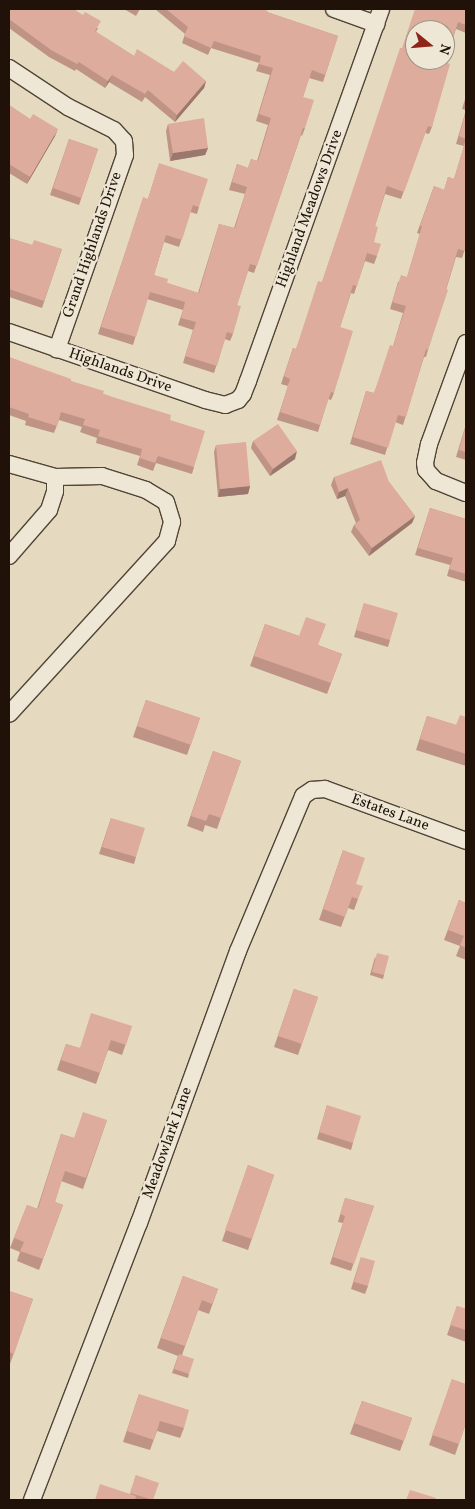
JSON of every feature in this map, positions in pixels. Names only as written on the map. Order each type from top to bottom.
[{"type":"street","points":[[334,9],[378,16]]},
{"type":"street","name":"Highland Meadows Drive","points":[[232,403],[243,394],[248,381],[378,16]]},
{"type":"street","name":"Grand Highlands Drive","points":[[9,68],[68,107],[114,130],[124,141],[125,154],[57,349]]},
{"type":"street","name":"Highlands Drive","points":[[9,332],[205,400],[218,404],[232,403]]},
{"type":"street","points":[[466,343],[426,456],[426,470],[436,481],[466,493]]},
{"type":"street","points":[[9,464],[55,477],[102,476],[153,493],[166,502],[171,512],[171,532],[167,541],[9,714]]},
{"type":"street","points":[[9,556],[49,510],[55,492],[55,477]]},
{"type":"street","name":"Estates Lane","points":[[312,790],[325,789],[466,841]]},
{"type":"street","name":"Meadowlark Lane","points":[[32,1500],[139,1223],[238,951],[303,796],[312,790]]},
{"type":"building","points":[[9,9],[74,9],[83,15],[85,12],[101,21],[95,31],[134,56],[137,49],[174,72],[183,61],[206,81],[177,115],[148,90],[145,94],[112,75],[108,81],[79,62],[77,64],[51,50],[9,19]]},
{"type":"building","points":[[166,9],[262,9],[338,36],[325,75],[312,70],[303,97],[314,100],[257,266],[250,264],[237,305],[241,306],[233,334],[227,332],[217,366],[185,356],[196,322],[181,318],[185,302],[150,292],[136,337],[101,327],[143,197],[148,199],[159,163],[208,179],[199,207],[193,205],[182,240],[166,235],[154,275],[168,279],[167,283],[199,293],[219,224],[235,228],[247,187],[232,182],[237,164],[248,168],[251,159],[258,161],[271,118],[259,114],[273,68],[259,64],[261,56],[214,41],[211,48],[184,36],[188,27]]},
{"type":"building","points":[[415,9],[466,9],[466,25],[458,22],[455,31],[455,20],[411,20]]},
{"type":"building","points":[[405,39],[405,70],[448,70],[432,127],[428,126],[404,192],[387,186],[375,226],[378,227],[374,242],[381,244],[377,256],[367,253],[357,286],[353,285],[340,327],[353,331],[334,393],[331,392],[320,425],[280,412],[290,379],[284,376],[293,348],[296,349],[318,281],[322,282],[400,48],[402,48]]},
{"type":"building","points":[[9,105],[30,119],[33,114],[58,129],[30,177],[9,164]]},
{"type":"building","points":[[466,111],[466,139],[459,136]]},
{"type":"building","points":[[204,118],[208,148],[173,153],[168,124]]},
{"type":"building","points":[[69,139],[98,149],[81,198],[53,188]]},
{"type":"building","points":[[466,139],[465,251],[458,249],[446,289],[448,290],[428,350],[426,349],[406,417],[398,415],[388,448],[353,437],[366,391],[374,393],[390,345],[393,346],[406,306],[392,302],[401,275],[407,277],[422,226],[420,226],[434,186],[444,190],[448,177],[454,179]]},
{"type":"building","points":[[9,238],[32,245],[34,240],[62,249],[44,301],[9,289]]},
{"type":"building","points":[[9,357],[71,379],[71,381],[104,391],[103,394],[171,415],[170,420],[205,431],[194,467],[158,456],[155,463],[140,458],[142,449],[98,436],[100,430],[83,425],[85,419],[61,412],[57,426],[28,417],[29,414],[9,407]]},
{"type":"building","points":[[278,424],[297,451],[273,469],[253,441]]},
{"type":"building","points":[[466,425],[466,452],[459,450]]},
{"type":"building","points":[[246,442],[250,486],[220,489],[216,445]]},
{"type":"building","points":[[381,460],[389,482],[415,516],[372,548],[354,525],[360,520],[348,488],[339,492],[334,477]]},
{"type":"building","points":[[430,508],[466,519],[466,574],[449,569],[453,558],[418,548]]},
{"type":"building","points":[[364,603],[398,613],[390,640],[356,630]]},
{"type":"building","points":[[306,617],[326,624],[318,645],[342,654],[331,683],[254,656],[265,624],[299,636]]},
{"type":"building","points":[[146,700],[200,718],[191,745],[137,726]]},
{"type":"building","points":[[460,715],[466,717],[466,754],[420,739],[427,716],[456,725]]},
{"type":"building","points":[[213,751],[241,761],[221,818],[209,814],[206,821],[191,816]]},
{"type":"building","points":[[111,818],[145,828],[136,857],[102,847]]},
{"type":"building","points":[[343,850],[365,858],[356,884],[363,886],[358,899],[352,897],[345,917],[323,909]]},
{"type":"building","points":[[459,900],[466,903],[466,948],[460,945],[464,936],[448,930]]},
{"type":"building","points":[[377,953],[389,956],[384,975],[372,972]]},
{"type":"building","points":[[294,989],[318,997],[302,1044],[278,1036]]},
{"type":"building","points":[[91,1013],[132,1026],[126,1045],[111,1040],[100,1073],[61,1060],[66,1044],[80,1048]]},
{"type":"building","points":[[327,1105],[361,1116],[353,1143],[319,1132]]},
{"type":"building","points":[[83,1112],[107,1120],[86,1178],[65,1171],[55,1202],[63,1205],[43,1259],[20,1251],[24,1242],[14,1238],[27,1205],[38,1209],[61,1134],[74,1138]]},
{"type":"building","points":[[248,1165],[274,1175],[252,1239],[225,1230]]},
{"type":"building","points":[[345,1198],[374,1206],[354,1264],[333,1257],[345,1216],[340,1214]]},
{"type":"building","points":[[361,1257],[375,1261],[368,1286],[354,1282]]},
{"type":"building","points":[[183,1276],[218,1289],[212,1304],[202,1300],[185,1346],[161,1338]]},
{"type":"building","points":[[9,1291],[33,1299],[14,1354],[9,1352]]},
{"type":"building","points":[[457,1306],[466,1309],[466,1330],[450,1325]]},
{"type":"building","points":[[179,1354],[194,1359],[189,1374],[174,1369]]},
{"type":"building","points":[[452,1379],[466,1384],[466,1423],[459,1444],[432,1435]]},
{"type":"building","points":[[139,1394],[189,1410],[184,1428],[160,1421],[154,1440],[127,1431]]},
{"type":"building","points":[[362,1401],[412,1418],[404,1441],[354,1423]]},
{"type":"building","points":[[136,1475],[159,1483],[153,1500],[130,1493]]},
{"type":"building","points":[[100,1484],[136,1496],[135,1500],[95,1500]]},
{"type":"building","points":[[410,1490],[436,1498],[435,1500],[406,1500]]}]
